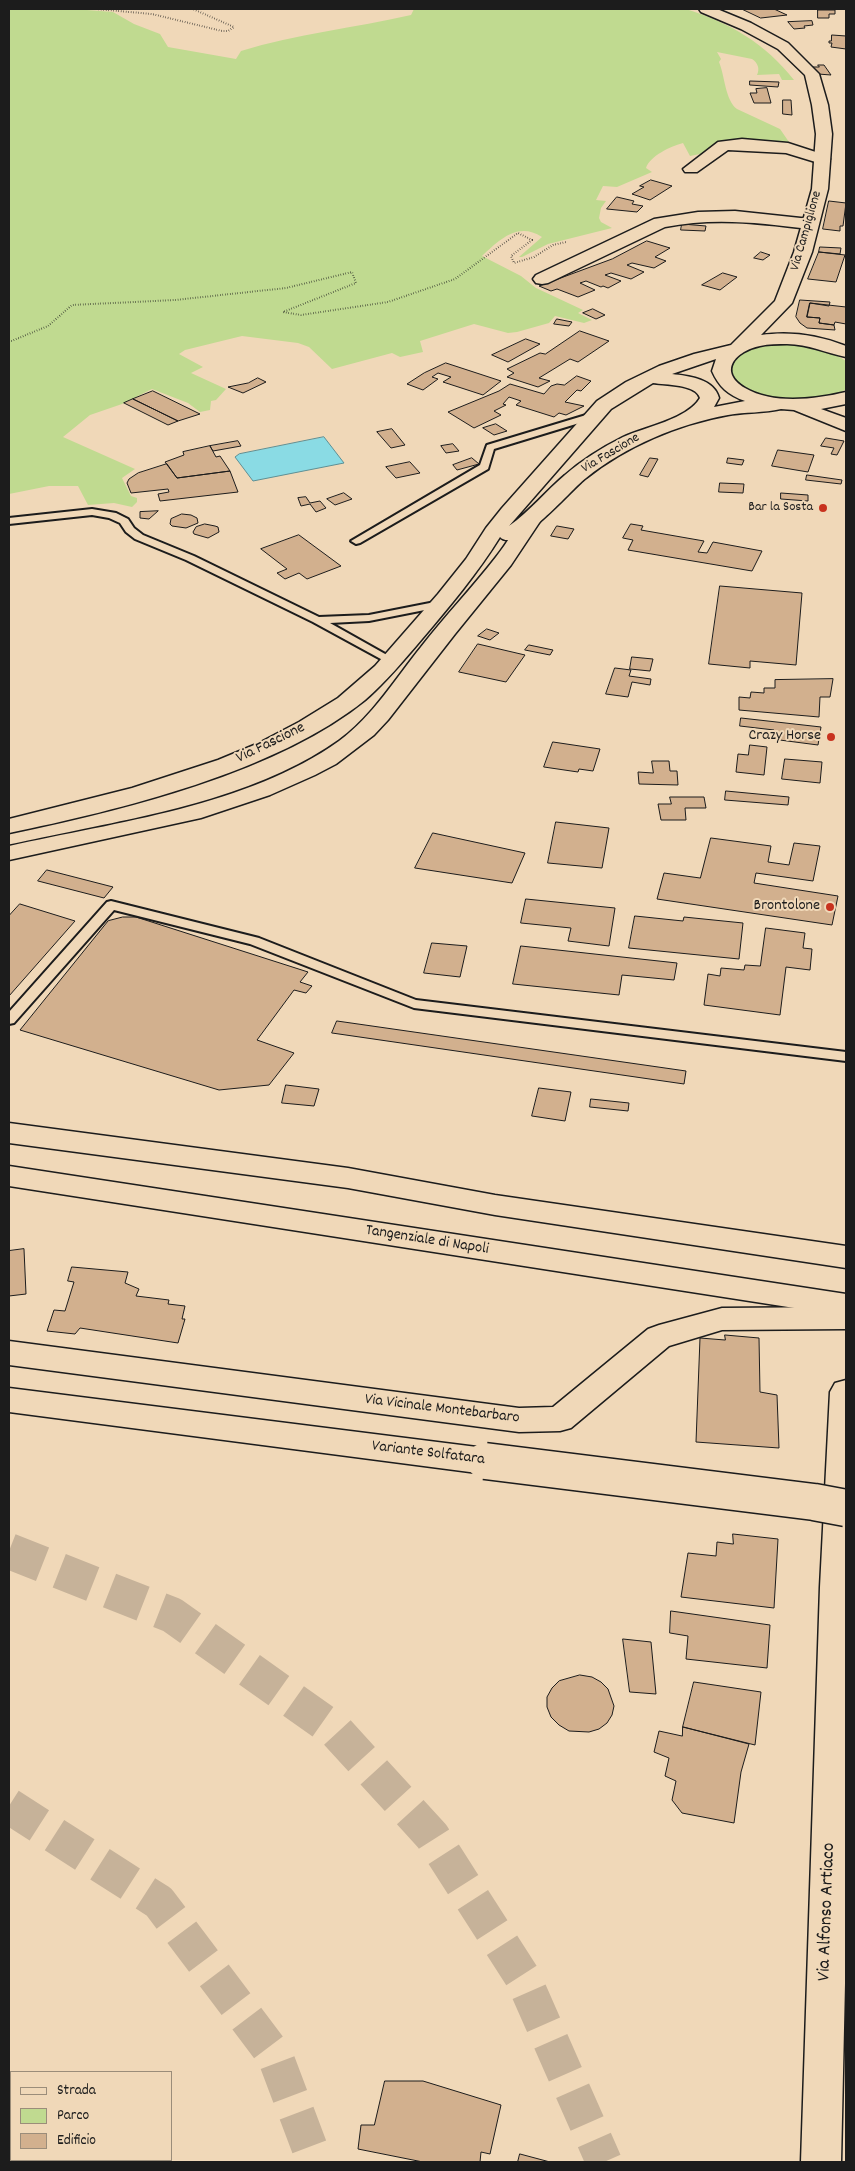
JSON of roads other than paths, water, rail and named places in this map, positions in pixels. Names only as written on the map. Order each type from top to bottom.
[{"type":"main road","name":"Via Campiglione","points":[[706,9],[746,26],[783,46],[812,74],[820,105],[824,134],[820,189],[803,252],[783,303],[738,348],[726,357],[722,364],[722,372],[726,380],[746,395],[787,405]]},
{"type":"main road","points":[[691,169],[724,145],[788,148],[822,159]]},
{"type":"main road","points":[[542,279],[660,224],[677,219],[699,215],[736,216],[810,224]]},
{"type":"main road","points":[[783,303],[788,325],[817,342],[846,352]]},
{"type":"main road","name":"Via Fascione","points":[[9,826],[157,789],[238,761],[314,724],[347,702],[390,661],[474,563],[494,529],[604,405],[620,393],[650,378],[706,356],[768,340],[817,342]]},
{"type":"main road","points":[[817,342],[846,340]]},
{"type":"main road","points":[[650,378],[672,378],[692,382],[702,387],[708,393],[709,399],[706,406],[689,418]]},
{"type":"main road","name":"Via Fascione","points":[[474,563],[533,517],[571,479],[586,467],[650,431],[689,418],[746,406],[829,403],[846,398]]},
{"type":"main road","points":[[787,405],[833,418],[846,425]]},
{"type":"main road","points":[[596,415],[604,425],[611,429],[628,432],[650,431]]},
{"type":"main road","points":[[9,852],[192,813],[219,805],[275,784],[335,753],[355,739],[376,720],[506,558],[523,535],[533,517]]},
{"type":"main road","points":[[9,1125],[52,1139]]},
{"type":"main road","points":[[9,1133],[348,1178],[495,1205],[846,1257]]},
{"type":"main road","name":"Tangenziale di Napoli","points":[[9,1176],[846,1305]]},
{"type":"main road","name":"Via Vicinale Montebarbaro","points":[[9,1353],[519,1420],[560,1419],[659,1337],[722,1319],[846,1318]]},
{"type":"main road","name":"Via Alfonso Artiaco","points":[[821,2162],[837,1596],[846,1392]]},
{"type":"main road","name":"Variante Solfatara","points":[[9,1400],[814,1502],[846,1508]]},
{"type":"lane","points":[[356,541],[484,467],[490,447],[596,415]]},
{"type":"lane","points":[[9,521],[92,512],[112,515],[124,520],[130,530],[139,537],[190,558],[317,620],[390,661]]},
{"type":"lane","points":[[317,620],[368,618],[440,604]]},
{"type":"lane","points":[[9,1020],[111,905],[254,941],[414,1004],[846,1057]]},
{"type":"water","points":[[324,437],[344,463],[253,481],[235,457],[239,454]]},
{"type":"tunnel","points":[[9,1551],[172,1615],[336,1731],[432,1836],[523,1978],[604,2162]]},
{"type":"tunnel","points":[[9,1806],[159,1902],[275,2056],[315,2162]]},
{"type":"place","name":"Bar la Sosta","points":[[823,508]]},
{"type":"place","name":"Crazy Horse","points":[[831,737]]},
{"type":"place","name":"Brontolone","points":[[830,907]]}]
